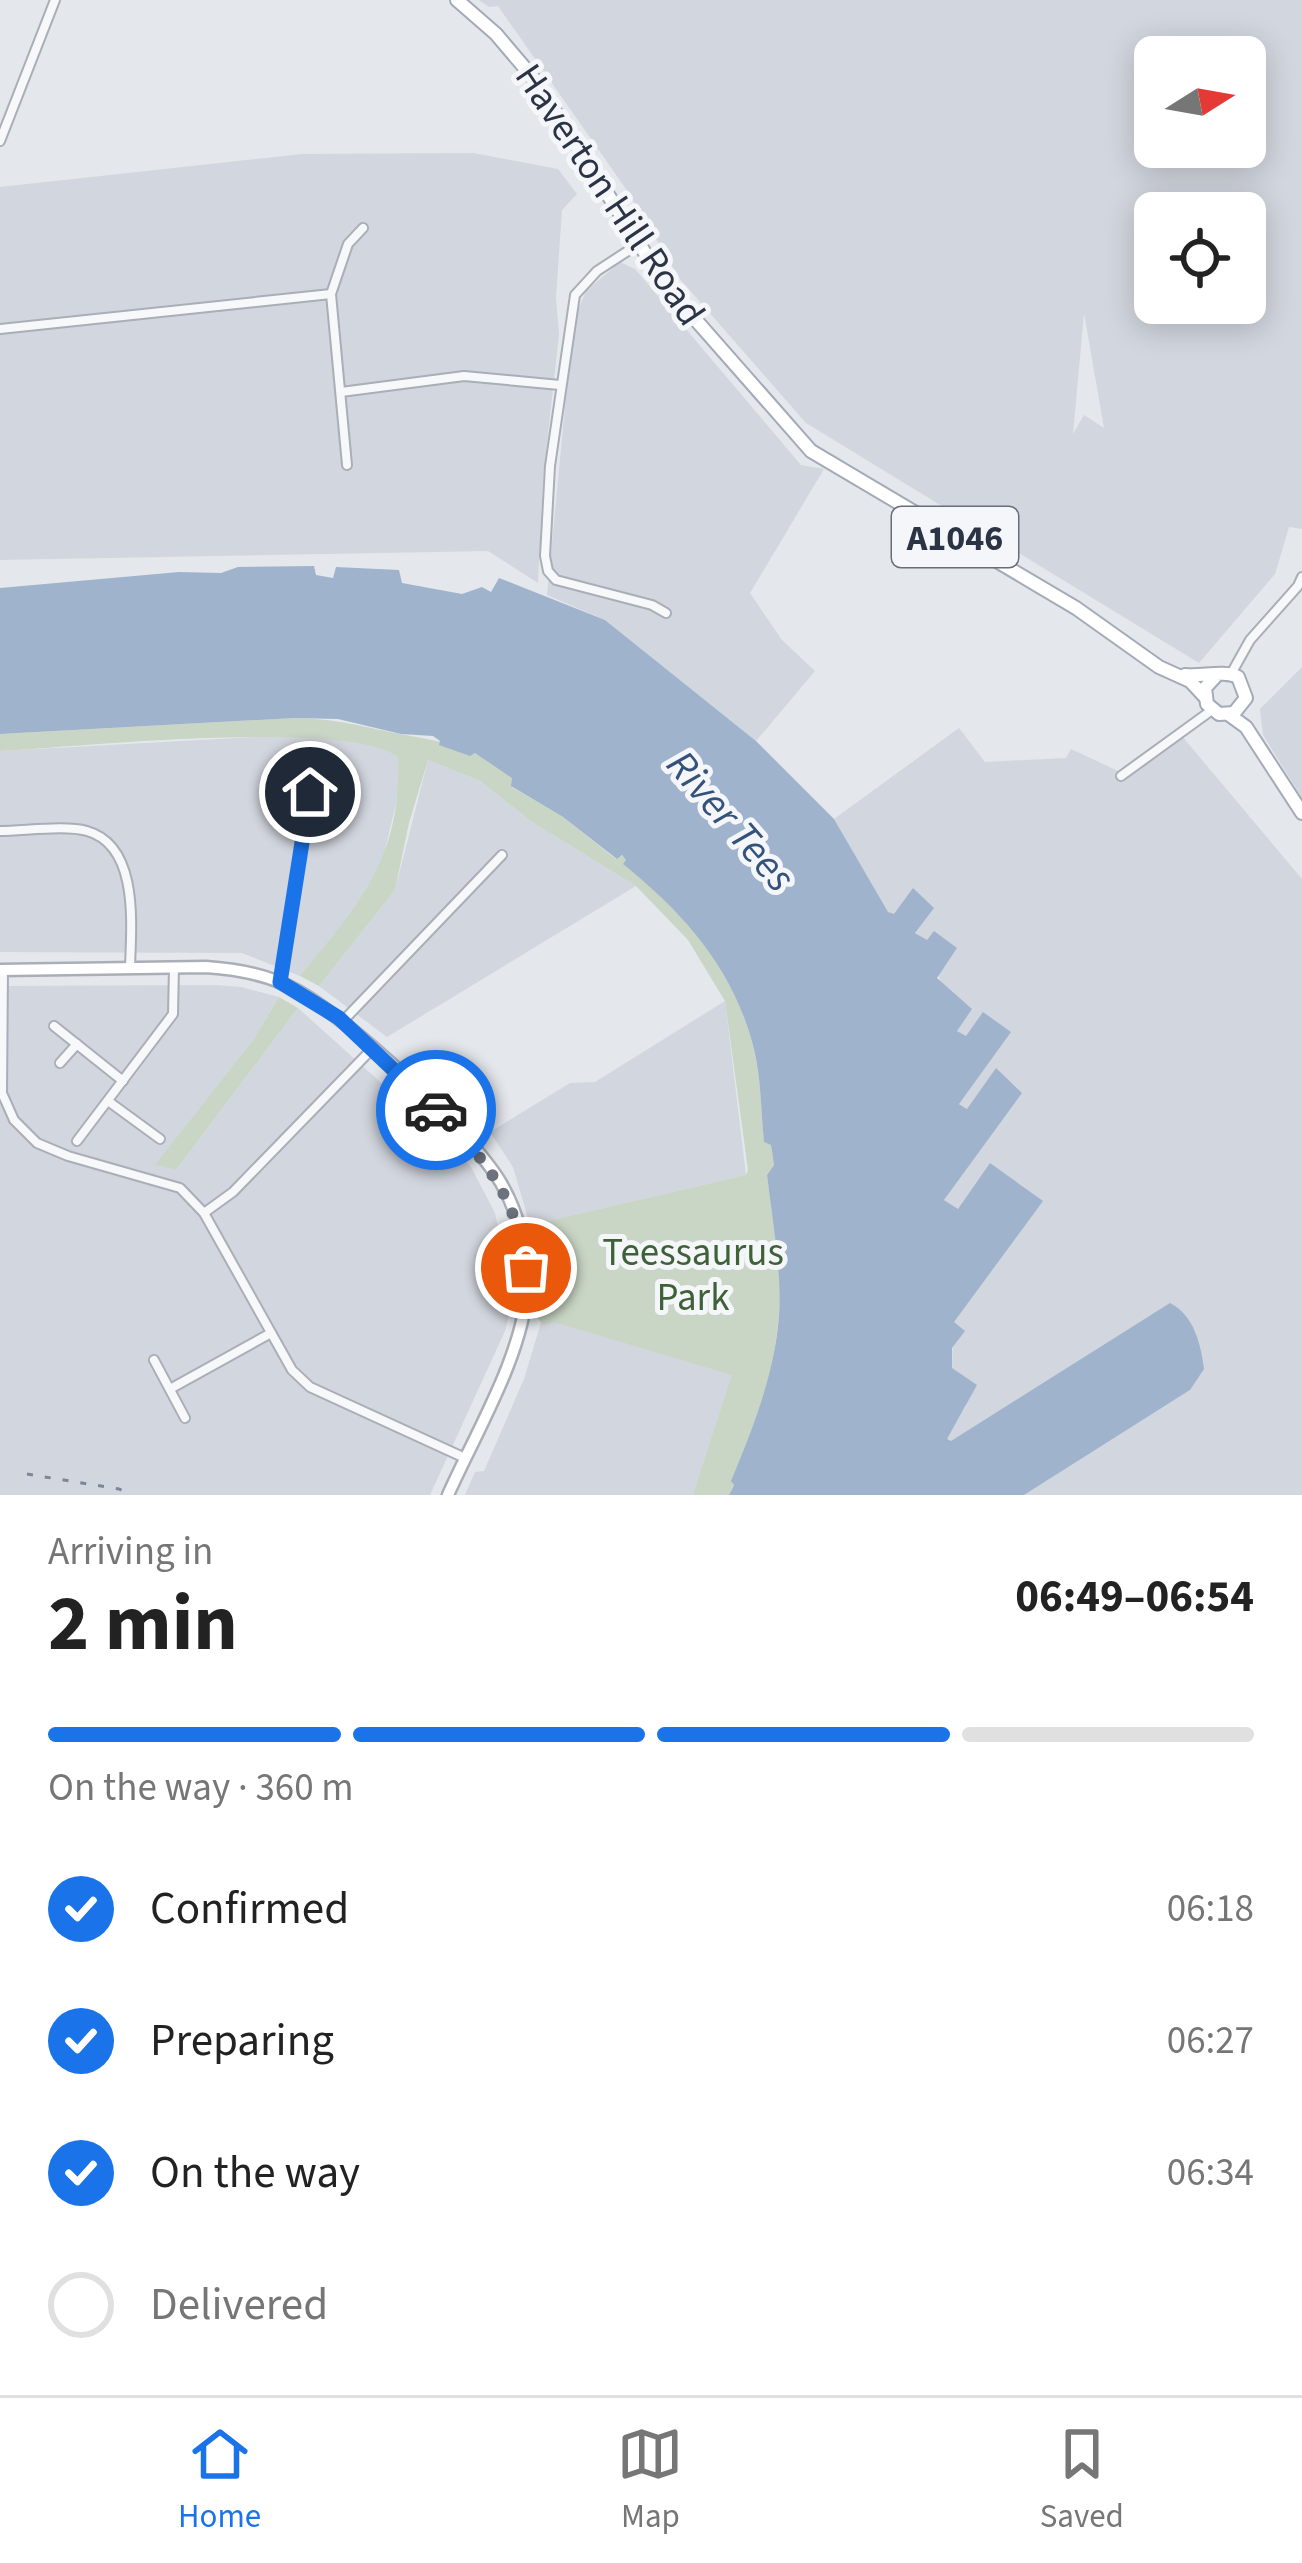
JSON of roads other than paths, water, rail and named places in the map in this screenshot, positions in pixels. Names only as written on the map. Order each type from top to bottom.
[{"type":"main road","name":"Haverton Hill Road","points":[[458,0],[516,55],[666,286],[811,451],[1076,608],[1159,667],[1190,681],[1209,703],[1228,714]]},
{"type":"main road","name":"Haverton Hill Road","points":[[1175,673],[1231,674]]},
{"type":"main road","points":[[1231,674],[1243,683],[1252,738]]},
{"type":"main road","points":[[1209,703],[1205,688],[1216,676]]},
{"type":"main road","points":[[1246,698],[1240,709],[1228,714],[1252,738],[1302,813]]},
{"type":"street","points":[[0,141],[55,0]]},
{"type":"street","points":[[347,465],[332,294],[348,244],[363,228]]},
{"type":"street","points":[[638,245],[597,271],[574,295],[560,385],[545,556],[556,580],[652,605],[666,613]]},
{"type":"street","points":[[0,329],[332,294]]},
{"type":"street","points":[[110,302],[112,317]]},
{"type":"street","points":[[341,392],[464,376],[560,385]]},
{"type":"street","points":[[1231,674],[1250,640],[1302,577]]},
{"type":"street","points":[[1121,776],[1209,703]]},
{"type":"street","points":[[276,786],[332,795]]},
{"type":"street","points":[[280,982],[310,792]]},
{"type":"street","points":[[0,831],[86,830],[104,840],[129,884],[130,968]]},
{"type":"street","points":[[343,1021],[502,855]]},
{"type":"street","points":[[77,1141],[173,1015],[174,967]]},
{"type":"street","points":[[448,1495],[465,1459],[517,1339],[527,1290],[521,1234],[500,1183],[468,1141],[343,1021],[280,982],[238,969],[2,970],[2,1093],[14,1120],[37,1143],[68,1156],[180,1188],[205,1214],[292,1370],[310,1387],[465,1459]]},
{"type":"street","points":[[54,1026],[123,1081]]},
{"type":"street","points":[[60,1063],[77,1044]]},
{"type":"street","points":[[205,1214],[233,1192],[372,1048]]},
{"type":"street","points":[[108,1100],[160,1139]]},
{"type":"street","points":[[170,1389],[271,1333]]},
{"type":"street","points":[[154,1360],[185,1418]]},
{"type":"water","name":"River Tees","points":[[314,566],[316,575],[333,578],[336,567],[399,570],[402,583],[462,594],[482,587],[491,592],[499,578],[605,620],[756,741],[834,819],[888,912],[894,914],[913,888],[934,908],[915,933],[927,940],[934,931],[957,948],[937,978],[972,1009],[957,1031],[966,1036],[983,1012],[1011,1032],[959,1104],[967,1109],[996,1068],[1022,1093],[944,1200],[958,1209],[990,1163],[1043,1201],[954,1322],[965,1331],[952,1348],[952,1368],[977,1385],[947,1439],[951,1441],[1170,1303],[1191,1323],[1201,1350],[1204,1369],[1190,1390],[1024,1495],[729,1495],[767,1382],[777,1331],[779,1279],[767,1175],[774,1165],[771,1145],[764,1142],[754,1049],[734,994],[705,946],[623,864],[622,855],[617,859],[563,817],[511,786],[512,778],[475,753],[470,756],[439,745],[433,736],[401,734],[338,719],[295,718],[0,734],[0,588],[179,572],[221,573],[238,567]]},
{"type":"railway","points":[[27,1474],[132,1495]]},
{"type":"park label","name":"Teessaurus Park","points":[[693,1274]]}]
